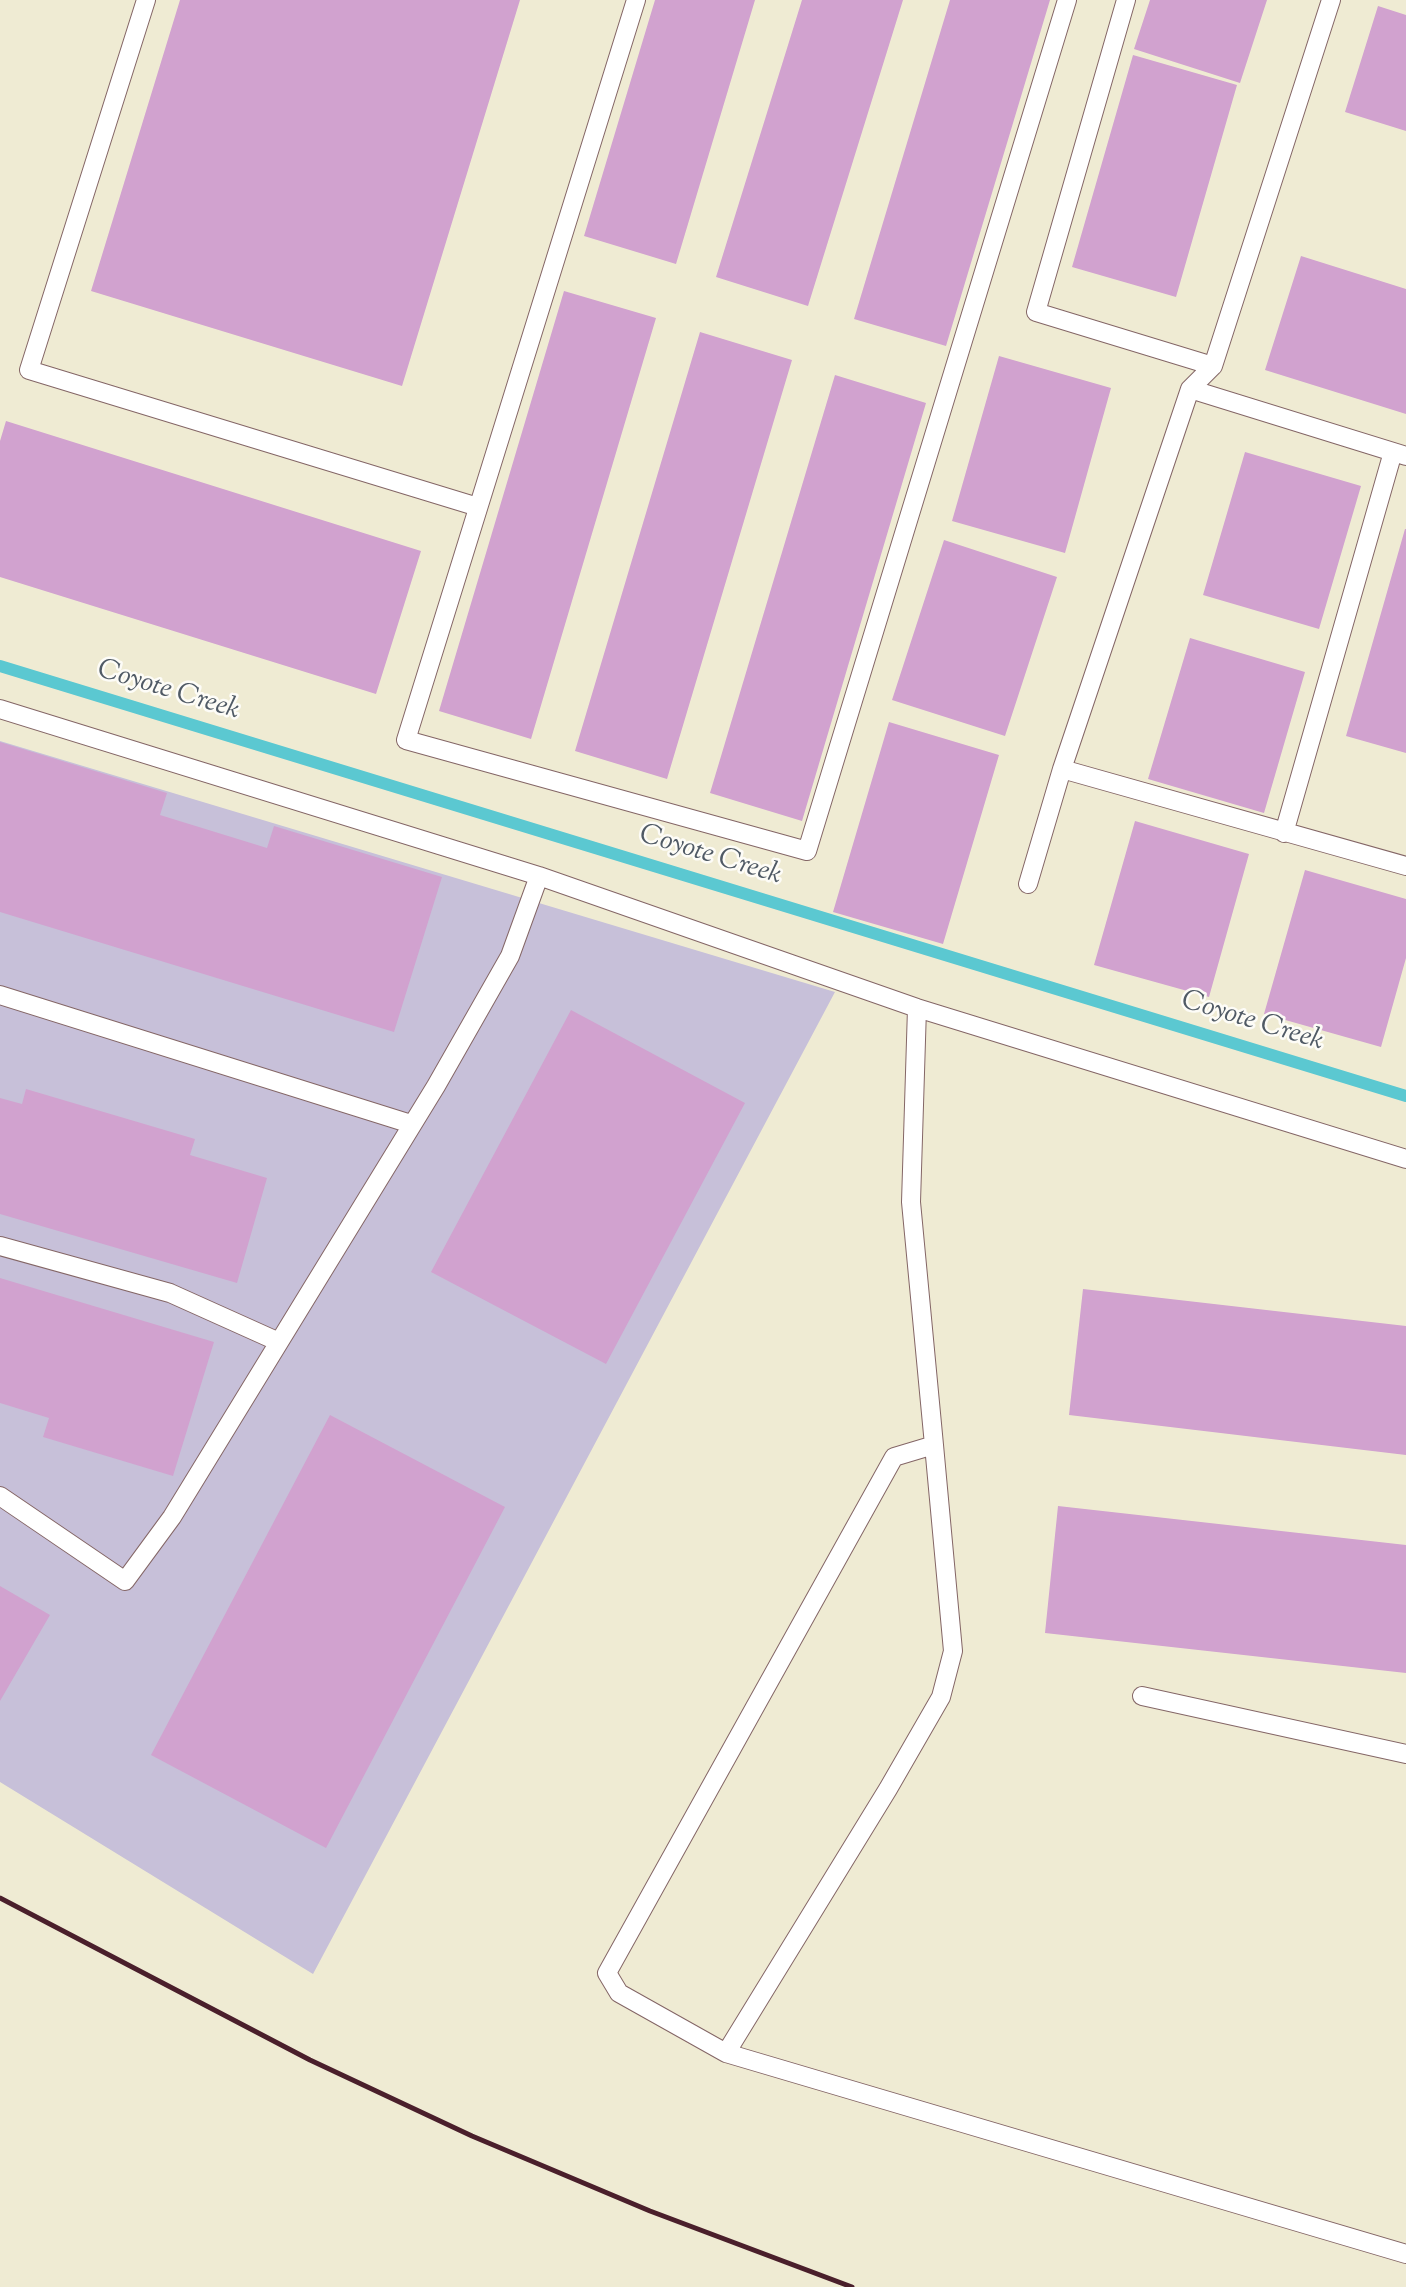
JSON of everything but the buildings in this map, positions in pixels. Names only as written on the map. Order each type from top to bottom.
[{"type":"lane","points":[[146,0],[29,370],[478,507]]},
{"type":"lane","points":[[636,0],[406,740],[807,851],[1067,0]]},
{"type":"lane","points":[[1126,0],[1036,312],[1213,366]]},
{"type":"lane","points":[[1028,884],[1062,769],[1190,388],[1213,366],[1331,0]]},
{"type":"lane","points":[[1190,388],[1400,454],[1284,833]]},
{"type":"lane","points":[[0,709],[539,876],[917,1008],[1406,1159]]},
{"type":"lane","points":[[1062,769],[1406,866]]},
{"type":"lane","points":[[0,1496],[125,1581],[172,1517],[510,956],[539,876]]},
{"type":"lane","points":[[0,995],[411,1124]]},
{"type":"lane","points":[[726,2053],[882,1801],[941,1697],[953,1651],[911,1202],[917,1008]]},
{"type":"lane","points":[[0,1246],[170,1293],[279,1342]]},
{"type":"lane","points":[[934,1445],[894,1457],[827,1573],[607,1973],[619,1993],[726,2053],[1406,2254]]},
{"type":"lane","points":[[1142,1696],[1406,1754]]},
{"type":"shaded area","points":[[0,741],[835,992],[313,1974],[0,1782]]},
{"type":"waterway","name":"Coyote Creek","points":[[0,666],[1406,1096]]},
{"type":"railway","points":[[0,1898],[310,2060],[472,2136],[650,2211],[852,2287]]}]
